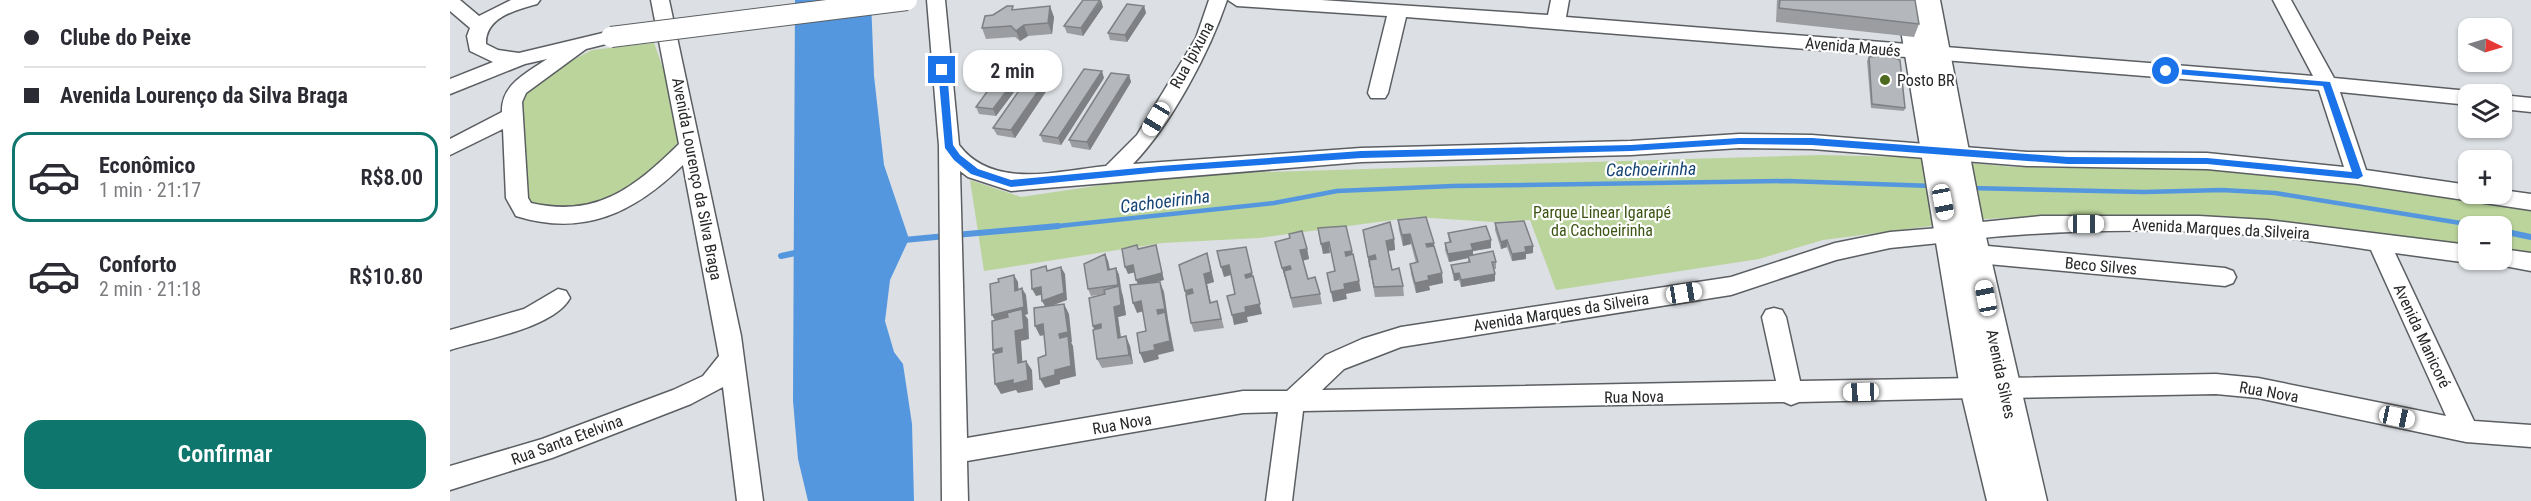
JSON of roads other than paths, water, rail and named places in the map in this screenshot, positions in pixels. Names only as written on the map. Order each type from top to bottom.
[{"type":"main road","name":"Avenida Silves","points":[[1908,0],[1927,53],[1945,156],[1963,233],[1990,388],[2004,501]]},
{"type":"main road","name":"Avenida Silves","points":[[1927,53],[1928,0]]},
{"type":"main road","name":"Avenida Silves","points":[[1990,388],[2030,501]]},
{"type":"street","points":[[519,59],[494,56],[477,47],[475,37],[480,27],[491,16],[506,8],[531,0]]},
{"type":"street","name":"Avenida Lourenço da Silva Braga","points":[[660,0],[691,145],[731,359],[750,501]]},
{"type":"street","points":[[450,87],[519,59],[583,42],[907,0]]},
{"type":"street","points":[[936,0],[949,146],[955,501]]},
{"type":"street","name":"Rua Ipixuna","points":[[1111,174],[1144,140],[1204,38],[1218,0]]},
{"type":"street","name":"Avenida Maués","points":[[1238,0],[1556,22],[2327,84],[2458,97]]},
{"type":"street","points":[[1556,22],[1560,0]]},
{"type":"street","points":[[2282,0],[2327,84],[2358,176]]},
{"type":"street","points":[[450,1],[480,27]]},
{"type":"street","points":[[1378,93],[1398,11]]},
{"type":"street","points":[[583,42],[518,89],[512,102],[517,198],[524,210],[544,217],[580,216],[605,211],[634,196],[660,176],[691,145]]},
{"type":"street","points":[[2512,103],[2531,105]]},
{"type":"street","points":[[450,148],[513,116]]},
{"type":"street","points":[[1144,140],[1160,169]]},
{"type":"street","points":[[949,146],[957,157],[975,172],[1011,183],[1160,169],[1361,155],[1631,148],[1739,141],[1812,142],[1945,156],[2207,161],[2358,176],[2458,191]]},
{"type":"street","points":[[2512,199],[2531,202]]},
{"type":"street","name":"Avenida Marques da Silveira","points":[[1292,402],[1335,362],[1371,346],[1401,337],[1731,286],[1835,252],[1890,240],[2042,224],[2199,224],[2267,228],[2458,252]]},
{"type":"street","name":"Beco Silves","points":[[1963,233],[2226,277]]},
{"type":"street","name":"Avenida Manicoré","points":[[2378,241],[2466,431]]},
{"type":"street","points":[[2512,259],[2531,262]]},
{"type":"street","points":[[450,340],[523,319],[558,298]]},
{"type":"street","points":[[1774,317],[1791,394]]},
{"type":"street","name":"Rua Santa Etelvina","points":[[450,478],[543,450],[682,397],[712,384],[731,359]]},
{"type":"street","name":"Rua Nova","points":[[953,452],[1243,402],[1791,394],[2216,384],[2258,388],[2466,431],[2531,436]]},
{"type":"street","points":[[1279,501],[1292,402]]},
{"type":"water","points":[[795,0],[871,0],[874,76],[884,165],[909,239],[890,280],[885,321],[894,352],[903,364],[912,424],[914,501],[808,501],[798,459],[793,401]]},
{"type":"waterway","name":"Cachoeirinha","points":[[1040,228],[1274,203],[1337,191],[1453,186],[1787,181],[1933,186]]},
{"type":"waterway","name":"Cachoeirinha","points":[[1969,188],[2144,192],[2222,190],[2275,193],[2458,223]]},
{"type":"waterway","name":"Cachoeirinha","points":[[955,235],[1058,226]]},
{"type":"waterway","name":"Cachoeirinha","points":[[2512,233],[2531,237]]},
{"type":"waterway","name":"Cachoeirinha","points":[[904,240],[946,236]]},
{"type":"waterway","points":[[781,256],[800,252]]},
{"type":"place","name":"Posto BR","points":[[1885,80]]},
{"type":"park label","name":"Parque Linear Igarapé da Cachoeirinha","points":[[1602,221]]}]
